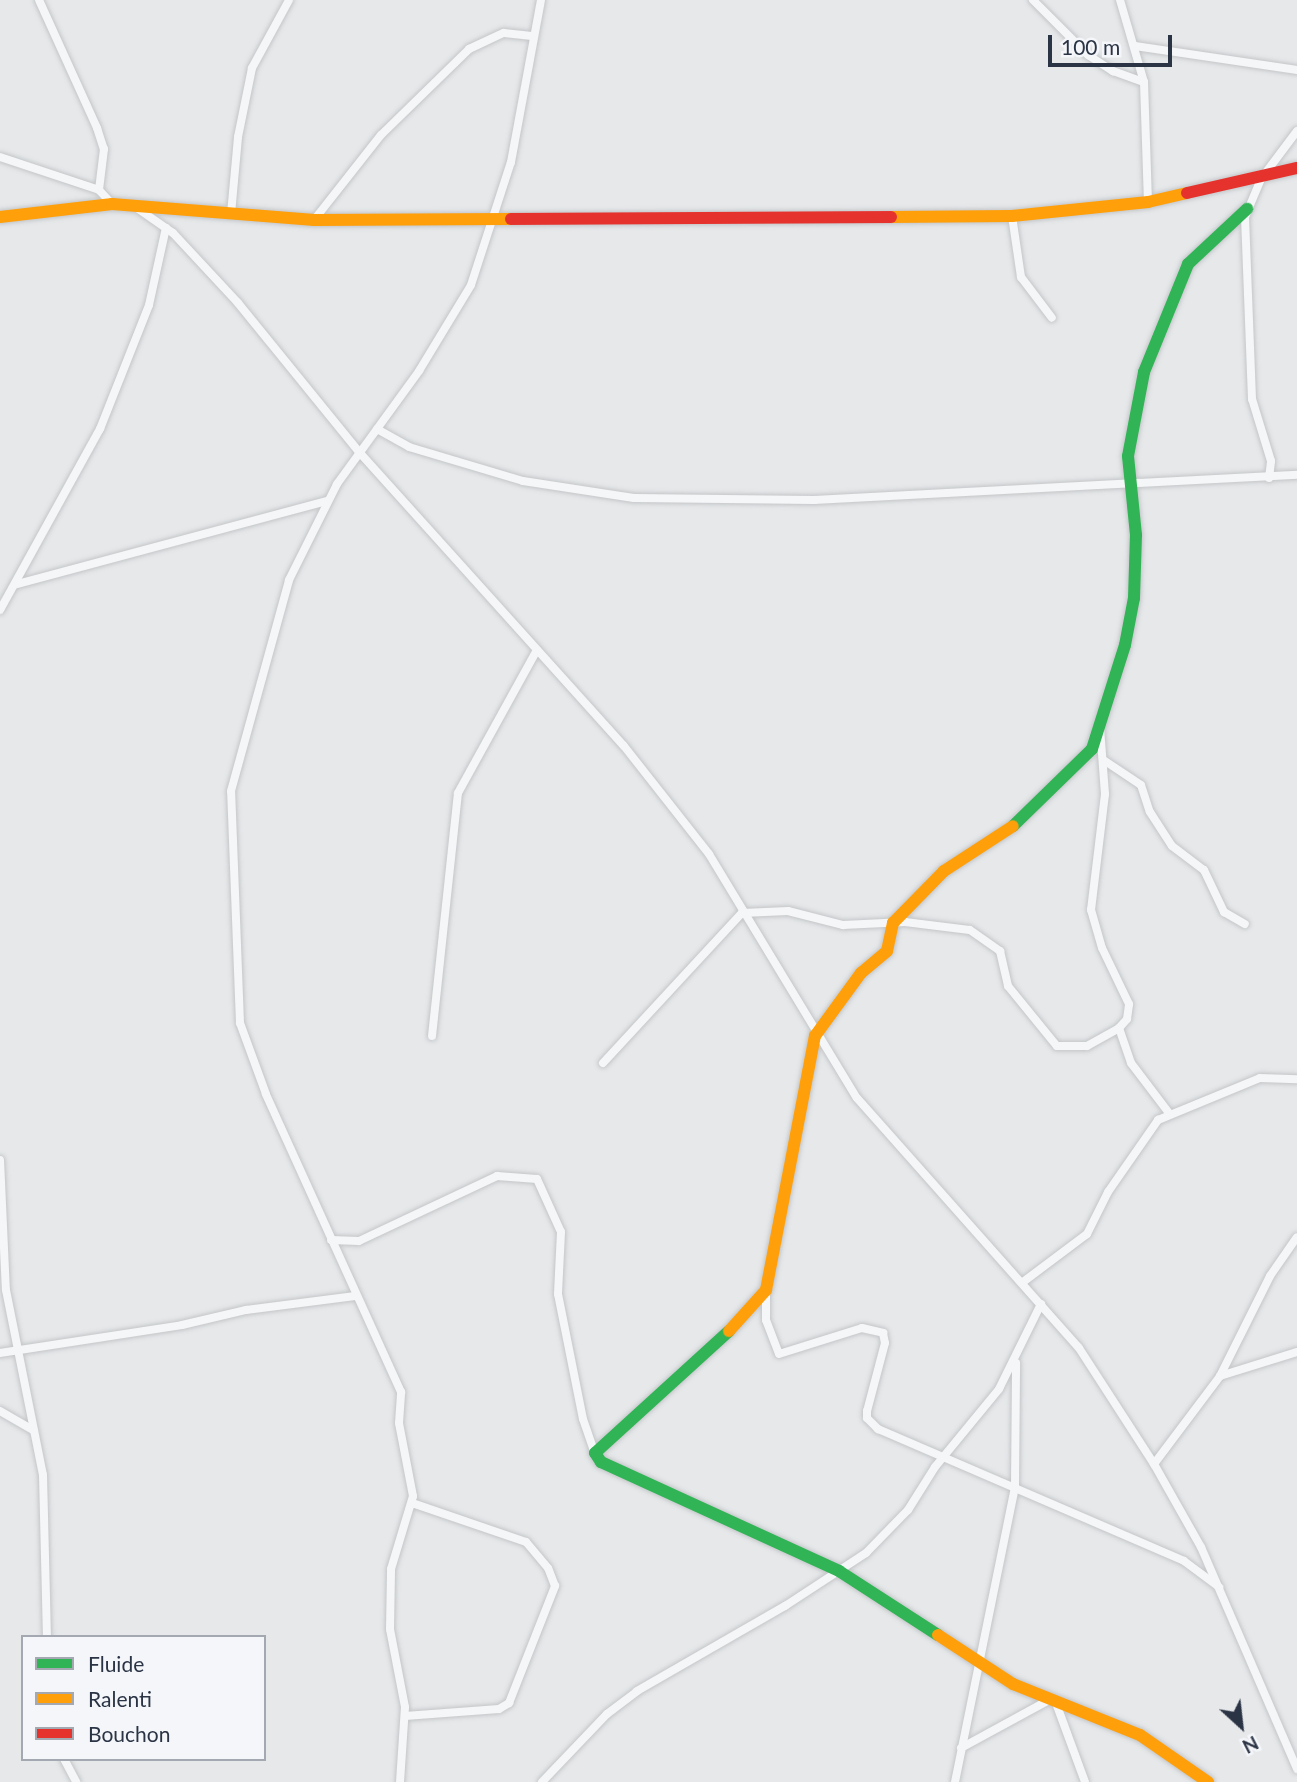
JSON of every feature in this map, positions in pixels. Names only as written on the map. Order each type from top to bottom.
[{"type":"street","points":[[39,0],[97,128],[104,165],[99,190]]},
{"type":"street","points":[[231,214],[238,137],[252,68],[289,0]]},
{"type":"street","points":[[400,1782],[405,1716],[390,1629],[391,1569],[412,1503],[411,1471],[399,1423],[398,1377],[355,1296],[240,1023],[231,791],[289,580],[327,501],[471,285],[511,162],[532,36],[541,0]]},
{"type":"street","points":[[1033,0],[1088,55],[1113,71],[1144,82]]},
{"type":"street","points":[[1120,0],[1144,82],[1148,202]]},
{"type":"street","points":[[314,220],[338,184],[381,135],[469,49],[504,33],[532,36]]},
{"type":"street","points":[[1135,46],[1297,70]]},
{"type":"street","points":[[1222,1588],[1184,1562],[878,1429],[867,1418],[885,1343],[883,1332],[862,1328],[779,1354],[766,1320],[766,1290],[816,1036],[862,973],[887,951],[893,923],[944,871],[1020,821],[1086,758],[1100,728],[1134,598],[1136,535],[1128,487],[1129,448],[1144,372],[1185,271],[1247,209],[1261,178],[1297,131]]},
{"type":"street","points":[[0,156],[99,190],[112,204]]},
{"type":"street","points":[[0,217],[112,204],[314,220],[491,223],[1012,216],[1148,202],[1297,168]]},
{"type":"street","points":[[132,205],[166,228],[268,338],[360,453],[624,746],[694,834],[816,1036],[857,1098],[910,1162],[1023,1282],[1079,1348],[1154,1464],[1222,1588],[1297,1769]]},
{"type":"street","points":[[1247,209],[1252,399],[1271,461],[1269,478]]},
{"type":"street","points":[[1012,216],[1021,276],[1052,318]]},
{"type":"street","points":[[0,610],[17,584],[104,419],[149,305],[166,228]]},
{"type":"street","points":[[377,429],[409,447],[523,481],[634,498],[814,500],[988,488],[1128,487],[1297,475]]},
{"type":"street","points":[[17,584],[327,501]]},
{"type":"street","points":[[432,1036],[458,793],[537,650]]},
{"type":"street","points":[[603,1063],[742,913],[788,911],[843,925],[893,923],[955,928],[986,938],[1002,955],[1008,986],[1062,1049],[1087,1046],[1119,1028],[1127,1019],[1129,1004],[1102,948],[1091,910],[1105,761],[1100,728]]},
{"type":"street","points":[[1105,761],[1141,785],[1150,812],[1172,846],[1204,870],[1224,912],[1245,924]]},
{"type":"street","points":[[1119,1028],[1131,1063],[1169,1113]]},
{"type":"street","points":[[1023,1282],[1087,1234],[1149,1128],[1169,1113],[1260,1078],[1297,1079]]},
{"type":"street","points":[[0,1160],[6,1290],[43,1475],[47,1635]]},
{"type":"street","points":[[331,1240],[359,1241],[497,1176],[537,1179],[561,1232],[558,1293],[583,1419],[601,1462],[839,1571],[980,1664],[1052,1702],[1140,1735],[1208,1782]]},
{"type":"street","points":[[1154,1464],[1220,1376],[1253,1307],[1297,1237]]},
{"type":"street","points":[[595,1453],[736,1325],[766,1290]]},
{"type":"street","points":[[0,1353],[18,1352],[246,1310],[355,1296]]},
{"type":"street","points":[[542,1782],[607,1714],[637,1691],[866,1553],[908,1510],[943,1458],[999,1389],[1016,1360],[1041,1304]]},
{"type":"street","points":[[1220,1376],[1297,1352]]},
{"type":"street","points":[[955,1782],[1014,1487],[1016,1360]]},
{"type":"street","points":[[0,1411],[34,1431]]},
{"type":"street","points":[[405,1716],[499,1709],[509,1703],[555,1586],[540,1556],[526,1542],[412,1503]]},
{"type":"street","points":[[961,1748],[1052,1702]]},
{"type":"street","points":[[1052,1702],[1085,1782]]},
{"type":"street","points":[[65,1761],[76,1782]]},
{"type":"traffic: fast","points":[[1013,826],[1092,749],[1125,645],[1134,598],[1136,535],[1128,456],[1144,372],[1188,264],[1247,209]]},
{"type":"traffic: fast","points":[[729,1331],[595,1453],[601,1462],[839,1571],[938,1635]]},
{"type":"traffic: slow","points":[[891,217],[1012,216],[1148,202],[1187,193]]},
{"type":"traffic: slow","points":[[0,217],[112,204],[314,220],[511,219]]},
{"type":"traffic: slow","points":[[729,1331],[766,1290],[815,1036],[861,973],[887,951],[893,923],[944,871],[1013,826]]},
{"type":"traffic: slow","points":[[938,1635],[1013,1684],[1140,1735],[1208,1782]]},
{"type":"traffic: jam","points":[[1187,193],[1297,168]]},
{"type":"traffic: jam","points":[[511,219],[891,217]]}]
